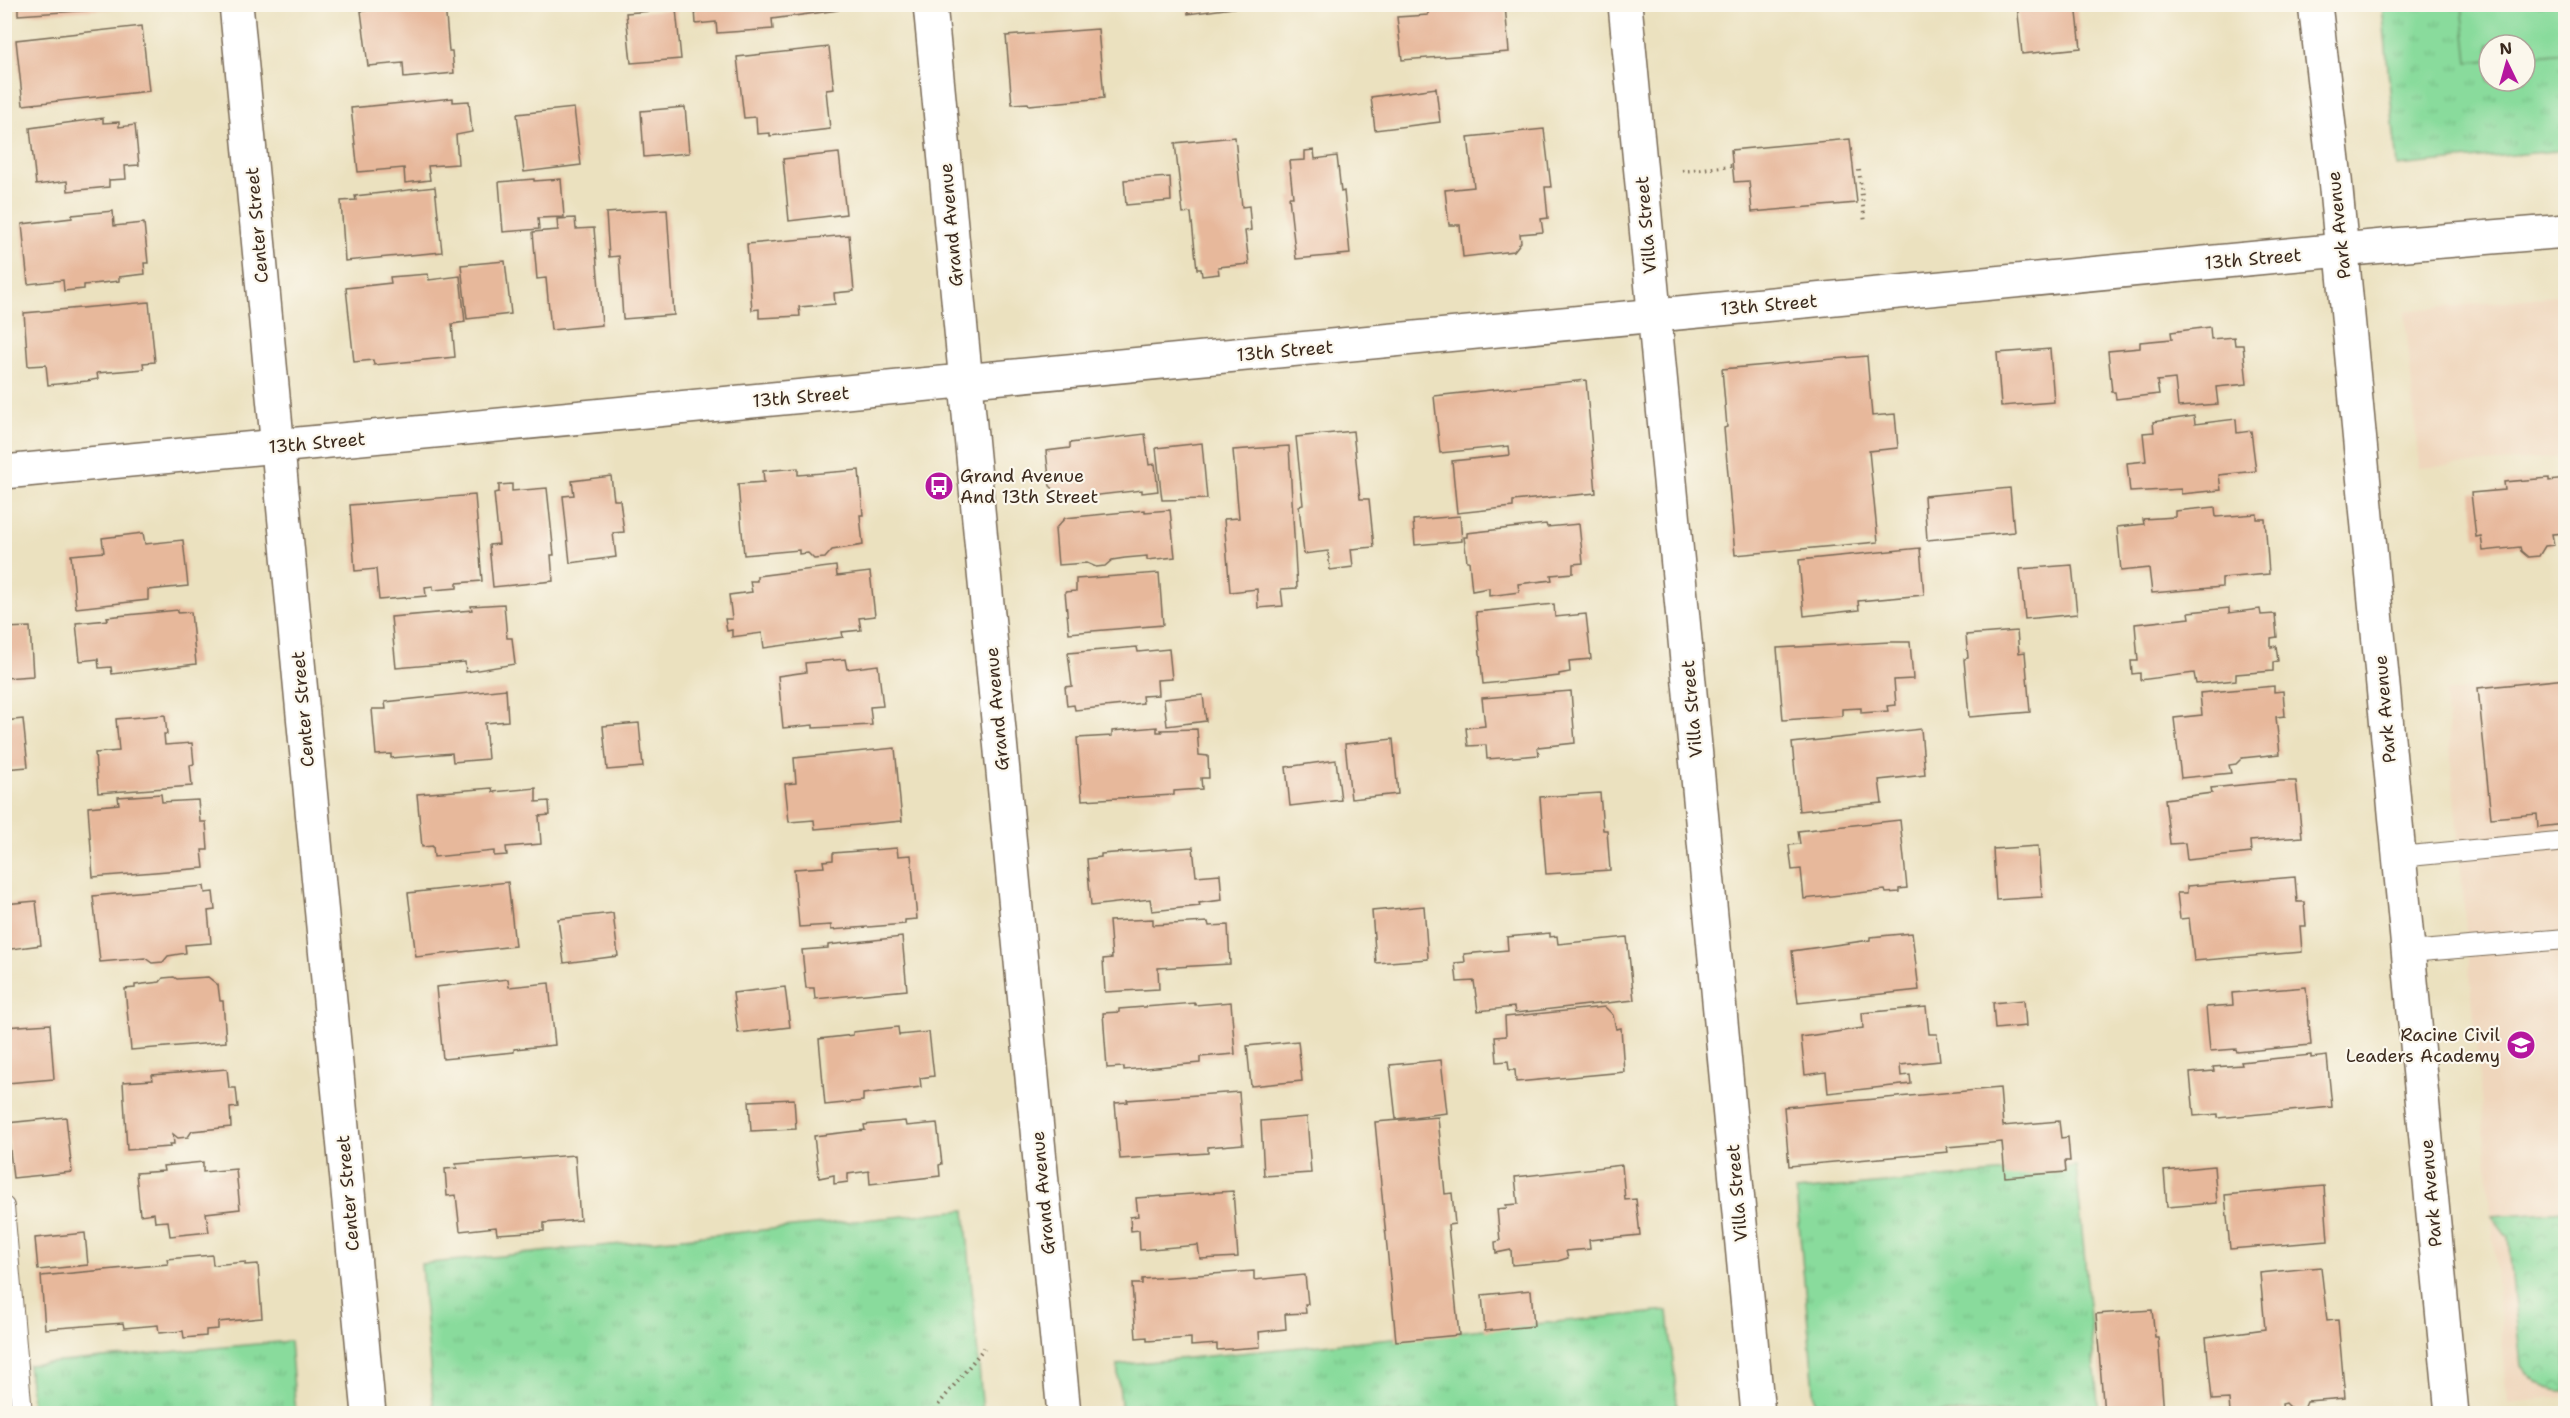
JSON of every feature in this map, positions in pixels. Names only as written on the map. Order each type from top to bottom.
[{"type":"street","name":"Center Street","points":[[236,4],[369,1413]]},
{"type":"street","name":"Grand Avenue","points":[[930,4],[1064,1413]]},
{"type":"street","name":"Villa Street","points":[[1625,4],[1758,1413]]},
{"type":"street","name":"Park Avenue","points":[[2315,4],[2342,250],[2452,1413]]},
{"type":"street","name":"13th Street","points":[[4,472],[2342,250],[2565,231]]},
{"type":"lane","points":[[2399,856],[2557,842]]},
{"type":"lane","points":[[2409,952],[2565,939]]},
{"type":"lane","points":[[4,1207],[22,1413]]},
{"type":"path","points":[[1859,170],[1865,223]]},
{"type":"path","points":[[931,1413],[984,1348]]},
{"type":"shaded area","points":[[2565,295],[2565,457],[2419,468],[2405,311]]},
{"type":"shaded area","name":"Racine Civil Leaders Academy","points":[[2565,679],[2565,1397],[2508,1403],[2445,692]]},
{"type":"green space","points":[[2382,5],[2565,5],[2565,150],[2397,166]]},
{"type":"green space","points":[[2462,5],[2565,5],[2565,52],[2537,55],[2537,33],[2477,33],[2477,61],[2468,62]]},
{"type":"green space","points":[[2076,1166],[2099,1413],[1816,1413],[1796,1191]]},
{"type":"green space","points":[[965,1210],[983,1413],[434,1413],[421,1264]]},
{"type":"green space","points":[[2565,1211],[2566,1391],[2559,1391],[2540,1384],[2521,1366],[2508,1237],[2492,1216]]},
{"type":"green space","points":[[1668,1311],[1678,1413],[1122,1413],[1117,1365]]},
{"type":"green space","points":[[290,1341],[296,1413],[33,1413],[28,1365]]},
{"type":"building","points":[[18,4],[123,4],[123,8],[18,15]]},
{"type":"building","points":[[423,4],[445,4],[449,51],[452,51],[454,73],[404,78],[403,63],[368,66],[361,11]]},
{"type":"building","points":[[999,4],[1032,4],[1032,6],[1000,9]]},
{"type":"building","points":[[1187,4],[1247,4],[1247,6],[1188,14]]},
{"type":"building","points":[[2017,4],[2076,4],[2081,48],[2022,54]]},
{"type":"building","points":[[686,5],[837,5],[838,10],[772,19],[773,29],[717,33],[716,22],[696,24],[695,9],[687,9]]},
{"type":"building","points":[[1505,5],[1509,52],[1402,60],[1397,17],[1428,15],[1428,11]]},
{"type":"building","points":[[676,9],[681,59],[631,63],[626,13]]},
{"type":"building","points":[[142,26],[149,91],[23,105],[16,40]]},
{"type":"building","points":[[1098,29],[1104,98],[1029,105],[1028,103],[1012,104],[1006,36]]},
{"type":"building","points":[[829,47],[834,89],[826,90],[830,129],[770,136],[770,133],[757,134],[756,117],[744,118],[737,57]]},
{"type":"building","points":[[1436,88],[1440,122],[1375,130],[1371,97]]},
{"type":"building","points":[[453,98],[453,102],[469,101],[472,132],[456,135],[458,164],[428,166],[430,180],[405,183],[404,168],[358,172],[351,108]]},
{"type":"building","points":[[685,107],[689,153],[644,157],[641,111]]},
{"type":"building","points":[[574,108],[581,165],[524,172],[517,114]]},
{"type":"building","points":[[103,118],[103,123],[119,122],[119,127],[135,125],[139,165],[125,166],[126,179],[109,180],[109,187],[68,191],[67,181],[36,185],[30,128]]},
{"type":"building","points":[[1544,129],[1551,187],[1545,187],[1548,218],[1541,219],[1543,232],[1520,234],[1521,242],[1514,251],[1463,257],[1460,225],[1449,225],[1445,190],[1474,187],[1468,137]]},
{"type":"building","points":[[1235,137],[1242,207],[1249,206],[1251,230],[1245,231],[1249,264],[1218,267],[1219,274],[1202,276],[1201,269],[1197,269],[1191,213],[1183,214],[1175,143]]},
{"type":"building","points":[[1850,139],[1857,203],[1752,212],[1749,181],[1734,182],[1731,150]]},
{"type":"building","points":[[1314,150],[1315,159],[1337,156],[1341,192],[1344,191],[1350,254],[1296,259],[1289,197],[1293,197],[1289,161],[1305,160],[1305,151]]},
{"type":"building","points":[[839,153],[846,214],[789,221],[783,159]]},
{"type":"building","points":[[1170,177],[1171,201],[1126,205],[1124,180]]},
{"type":"building","points":[[534,179],[534,181],[561,179],[564,217],[538,218],[539,229],[503,232],[499,182]]},
{"type":"building","points":[[435,187],[442,252],[345,261],[341,201],[356,200],[355,196]]},
{"type":"building","points":[[667,209],[674,315],[623,319],[619,256],[609,257],[606,213]]},
{"type":"building","points":[[113,211],[114,226],[144,223],[148,263],[144,263],[145,274],[119,277],[119,281],[84,285],[84,289],[64,291],[63,280],[28,284],[22,224],[72,218],[72,215]]},
{"type":"building","points":[[575,218],[576,229],[594,228],[602,325],[551,330],[546,278],[537,279],[533,232],[558,230],[557,219]]},
{"type":"building","points":[[849,235],[854,291],[834,293],[835,304],[799,307],[800,316],[759,318],[759,309],[752,310],[747,244]]},
{"type":"building","points":[[505,261],[511,314],[467,319],[461,265]]},
{"type":"building","points":[[428,274],[429,280],[460,276],[465,322],[452,324],[455,357],[374,365],[373,360],[354,362],[346,288],[391,283],[390,277]]},
{"type":"building","points":[[149,302],[155,362],[143,363],[144,369],[97,373],[98,379],[48,385],[46,365],[28,366],[24,313]]},
{"type":"building","points":[[2210,327],[2211,339],[2234,337],[2235,345],[2243,345],[2247,384],[2216,387],[2218,404],[2178,407],[2175,379],[2157,381],[2159,394],[2116,399],[2115,392],[2112,392],[2108,351],[2140,348],[2140,342],[2172,339],[2171,332]]},
{"type":"building","points":[[2050,349],[2054,402],[2001,406],[1997,353]]},
{"type":"building","points":[[1867,356],[1872,416],[1895,414],[1898,448],[1869,451],[1878,542],[1735,555],[1724,428],[1727,427],[1722,369]]},
{"type":"building","points":[[1586,380],[1596,493],[1513,501],[1513,507],[1457,513],[1452,461],[1510,455],[1509,446],[1440,453],[1434,396]]},
{"type":"building","points":[[2194,416],[2195,424],[2236,419],[2237,433],[2251,431],[2256,471],[2219,475],[2221,490],[2181,494],[2181,489],[2130,492],[2127,463],[2146,461],[2143,433],[2154,432],[2153,422]]},
{"type":"building","points":[[1353,431],[1360,499],[1369,499],[1374,547],[1351,549],[1353,567],[1330,570],[1328,551],[1304,554],[1299,506],[1303,505],[1296,437]]},
{"type":"building","points":[[1145,434],[1149,465],[1155,464],[1158,491],[1142,493],[1142,490],[1064,499],[1050,486],[1046,451],[1070,448],[1070,443]]},
{"type":"building","points":[[1202,443],[1207,499],[1162,500],[1156,448]]},
{"type":"building","points":[[1289,446],[1297,588],[1281,589],[1283,606],[1258,608],[1257,589],[1230,592],[1224,519],[1239,518],[1233,450]]},
{"type":"building","points":[[798,468],[798,475],[859,470],[863,545],[832,550],[825,558],[814,559],[808,553],[799,554],[799,550],[744,555],[738,484],[764,482],[763,471]]},
{"type":"building","points":[[611,476],[614,500],[620,500],[624,532],[613,533],[616,557],[570,563],[563,496],[574,495],[572,481]]},
{"type":"building","points":[[2549,478],[2549,481],[2566,479],[2566,533],[2552,534],[2554,545],[2545,546],[2539,556],[2528,557],[2520,547],[2483,551],[2481,536],[2476,537],[2471,493],[2505,490],[2504,482]]},
{"type":"building","points":[[512,484],[512,491],[547,488],[554,555],[551,555],[553,581],[493,587],[489,545],[499,544],[494,493],[499,492],[499,485]]},
{"type":"building","points":[[2010,488],[2014,532],[1927,540],[1924,496]]},
{"type":"building","points":[[475,495],[482,581],[457,583],[457,588],[433,590],[433,586],[425,587],[426,596],[379,600],[376,569],[355,571],[350,505]]},
{"type":"building","points":[[2215,507],[2216,517],[2257,514],[2257,519],[2265,519],[2269,574],[2222,578],[2222,587],[2152,593],[2149,568],[2121,571],[2117,527],[2144,524],[2143,519],[2175,517],[2175,511]]},
{"type":"building","points":[[1145,510],[1145,512],[1170,510],[1175,557],[1147,560],[1147,556],[1125,558],[1112,560],[1105,566],[1096,567],[1087,563],[1058,565],[1055,529],[1065,518]]},
{"type":"building","points":[[1460,516],[1462,541],[1415,545],[1413,520]]},
{"type":"building","points":[[1546,524],[1547,527],[1579,524],[1583,563],[1573,564],[1573,573],[1551,575],[1552,580],[1518,584],[1519,592],[1489,596],[1489,588],[1472,591],[1464,537],[1467,537],[1467,533]]},
{"type":"building","points":[[143,533],[145,544],[183,540],[188,586],[148,590],[148,600],[76,608],[71,555],[104,552],[102,538]]},
{"type":"building","points":[[1920,548],[1924,595],[1858,601],[1859,610],[1804,616],[1799,560]]},
{"type":"building","points":[[2072,565],[2077,614],[2025,619],[2020,569]]},
{"type":"building","points":[[836,566],[837,576],[870,572],[875,616],[859,618],[861,630],[842,632],[843,637],[764,648],[762,633],[732,637],[732,630],[727,631],[725,619],[732,619],[729,595],[752,592],[750,581],[757,581],[757,576]]},
{"type":"building","points":[[1159,573],[1163,625],[1069,633],[1065,592],[1076,591],[1076,579]]},
{"type":"building","points":[[504,604],[507,638],[512,638],[515,664],[466,672],[465,662],[396,668],[391,617],[472,610],[471,606]]},
{"type":"building","points":[[1554,604],[1555,617],[1586,614],[1591,659],[1569,661],[1570,672],[1559,674],[1559,676],[1483,684],[1476,612]]},
{"type":"building","points":[[2229,608],[2229,613],[2260,609],[2261,615],[2275,614],[2277,637],[2271,638],[2271,647],[2276,646],[2278,661],[2273,662],[2273,671],[2236,674],[2236,680],[2196,684],[2194,673],[2140,680],[2140,673],[2132,674],[2131,661],[2138,661],[2135,624],[2190,618],[2189,612]]},
{"type":"building","points":[[178,610],[178,613],[191,612],[196,664],[112,674],[111,667],[99,668],[98,659],[80,661],[76,623],[108,620],[107,617]]},
{"type":"building","points":[[30,627],[33,676],[4,678],[4,628]]},
{"type":"building","points":[[2017,631],[2019,653],[2025,652],[2030,712],[1969,717],[1964,659],[1968,658],[1966,635]]},
{"type":"building","points":[[1910,642],[1913,679],[1894,680],[1896,705],[1887,706],[1888,711],[1861,713],[1861,708],[1842,709],[1842,716],[1783,720],[1777,648]]},
{"type":"building","points":[[1137,647],[1138,652],[1169,649],[1172,679],[1157,680],[1158,695],[1142,696],[1143,703],[1075,710],[1074,705],[1067,706],[1065,687],[1072,686],[1068,653]]},
{"type":"building","points":[[845,659],[847,669],[878,665],[883,706],[870,707],[872,725],[813,728],[813,725],[783,728],[778,676],[806,672],[805,663]]},
{"type":"building","points":[[2566,679],[2566,824],[2538,827],[2537,814],[2491,818],[2478,688]]},
{"type":"building","points":[[2274,686],[2274,692],[2283,691],[2285,716],[2276,717],[2280,754],[2242,758],[2236,764],[2229,765],[2231,773],[2181,778],[2174,718],[2202,715],[2200,693]]},
{"type":"building","points":[[506,689],[508,721],[485,723],[488,759],[453,762],[452,753],[391,758],[391,754],[376,755],[372,709],[386,709],[385,702]]},
{"type":"building","points":[[1571,691],[1575,743],[1538,747],[1539,755],[1487,759],[1486,745],[1468,746],[1466,728],[1485,726],[1482,698]]},
{"type":"building","points":[[1203,695],[1206,721],[1167,726],[1164,699]]},
{"type":"building","points":[[165,715],[167,734],[164,734],[165,745],[192,743],[194,764],[190,765],[192,786],[98,793],[95,753],[119,751],[116,719]]},
{"type":"building","points":[[23,719],[28,767],[4,769],[4,721]]},
{"type":"building","points":[[639,723],[643,767],[607,770],[603,726]]},
{"type":"building","points":[[1157,727],[1157,732],[1197,729],[1199,755],[1208,756],[1209,778],[1201,778],[1202,789],[1174,791],[1174,795],[1082,800],[1077,738],[1112,736],[1112,731]]},
{"type":"building","points":[[1921,729],[1925,775],[1879,780],[1882,803],[1799,811],[1792,743]]},
{"type":"building","points":[[1393,739],[1398,794],[1351,799],[1345,744]]},
{"type":"building","points":[[895,748],[902,821],[815,829],[814,820],[789,822],[785,784],[796,783],[794,758]]},
{"type":"building","points":[[1336,760],[1341,800],[1290,806],[1286,767]]},
{"type":"building","points":[[2296,781],[2302,837],[2250,841],[2251,853],[2187,860],[2185,843],[2170,844],[2165,799],[2212,793],[2211,788]]},
{"type":"building","points":[[492,788],[493,792],[536,788],[536,802],[549,801],[550,815],[539,816],[541,844],[506,847],[507,855],[494,856],[494,851],[434,857],[433,846],[422,847],[417,794]]},
{"type":"building","points":[[1600,793],[1603,830],[1607,830],[1610,870],[1546,874],[1540,797]]},
{"type":"building","points":[[161,794],[162,802],[198,800],[200,822],[206,822],[208,850],[202,850],[204,868],[93,877],[88,807],[119,804],[118,797]]},
{"type":"building","points":[[1900,820],[1907,888],[1899,889],[1899,892],[1886,893],[1885,890],[1804,899],[1801,869],[1792,870],[1789,845],[1800,844],[1798,831]]},
{"type":"building","points":[[2038,846],[2042,897],[1996,900],[1993,849]]},
{"type":"building","points":[[1193,847],[1196,876],[1220,874],[1222,900],[1199,903],[1200,906],[1152,911],[1150,899],[1091,906],[1087,859],[1101,857],[1101,854]]},
{"type":"building","points":[[897,848],[898,856],[911,855],[917,919],[905,920],[905,924],[831,930],[831,925],[799,927],[794,869],[824,867],[823,861],[833,860],[833,853]]},
{"type":"building","points":[[2295,877],[2297,902],[2304,902],[2306,926],[2300,926],[2302,952],[2194,961],[2189,918],[2180,919],[2177,893],[2187,893],[2187,886]]},
{"type":"building","points":[[508,882],[515,946],[416,957],[408,893]]},
{"type":"building","points":[[204,886],[205,893],[213,892],[215,910],[208,911],[211,943],[185,945],[186,953],[168,956],[163,962],[152,963],[145,958],[100,962],[93,896]]},
{"type":"building","points":[[36,901],[41,945],[4,950],[4,904]]},
{"type":"building","points":[[1424,906],[1428,959],[1376,963],[1372,911]]},
{"type":"building","points":[[613,913],[618,956],[564,963],[558,919]]},
{"type":"building","points":[[1153,919],[1153,925],[1208,922],[1209,926],[1228,925],[1230,964],[1158,968],[1159,989],[1105,992],[1103,959],[1112,958],[1109,921]]},
{"type":"building","points":[[1550,933],[1550,937],[1557,936],[1558,944],[1627,937],[1634,1000],[1515,1013],[1514,1007],[1478,1011],[1474,981],[1457,982],[1455,963],[1465,962],[1464,954],[1508,950],[1507,937]]},
{"type":"building","points":[[1912,933],[1919,990],[1798,1003],[1792,951],[1870,940],[1870,937]]},
{"type":"building","points":[[902,937],[907,990],[815,999],[814,988],[806,988],[802,950]]},
{"type":"building","points":[[174,977],[177,979],[208,977],[218,985],[220,1001],[223,1001],[226,1042],[131,1050],[125,989]]},
{"type":"building","points":[[508,979],[509,987],[549,983],[555,1045],[514,1049],[514,1052],[443,1059],[436,987]]},
{"type":"building","points":[[785,987],[790,1027],[738,1033],[733,993]]},
{"type":"building","points":[[2306,987],[2311,1045],[2237,1052],[2236,1049],[2210,1051],[2206,1007],[2233,1005],[2232,993]]},
{"type":"building","points":[[2024,1000],[2026,1026],[1995,1029],[1993,1003]]},
{"type":"building","points":[[1231,1002],[1235,1054],[1200,1057],[1200,1063],[1124,1070],[1124,1067],[1107,1068],[1103,1013],[1119,1012],[1119,1009]]},
{"type":"building","points":[[1605,1007],[1613,1015],[1616,1029],[1621,1028],[1624,1072],[1516,1082],[1515,1070],[1509,1070],[1508,1061],[1497,1062],[1495,1037],[1506,1036],[1505,1017]]},
{"type":"building","points":[[1926,1007],[1929,1034],[1937,1034],[1940,1061],[1900,1065],[1901,1076],[1910,1075],[1911,1084],[1828,1093],[1826,1072],[1805,1075],[1801,1037],[1863,1028],[1862,1013]]},
{"type":"building","points":[[50,1024],[54,1079],[7,1083],[4,1027]]},
{"type":"building","points":[[898,1027],[899,1035],[929,1032],[934,1076],[920,1078],[921,1087],[863,1094],[863,1101],[825,1105],[819,1039],[853,1035],[853,1032]]},
{"type":"building","points":[[1298,1041],[1302,1081],[1251,1086],[1247,1046]]},
{"type":"building","points":[[2311,1055],[2311,1058],[2327,1056],[2332,1107],[2218,1118],[2218,1114],[2194,1116],[2190,1073],[2214,1071],[2213,1067],[2242,1065],[2241,1062]]},
{"type":"building","points":[[1441,1060],[1447,1113],[1396,1119],[1390,1065]]},
{"type":"building","points":[[227,1069],[229,1088],[236,1088],[238,1107],[230,1108],[231,1127],[192,1131],[188,1137],[178,1138],[173,1134],[174,1144],[169,1144],[170,1147],[127,1150],[123,1082],[153,1080],[152,1075]]},
{"type":"building","points":[[2000,1088],[2003,1126],[2059,1121],[2061,1138],[2068,1137],[2070,1161],[2065,1161],[2066,1172],[2005,1177],[2002,1142],[1947,1147],[1948,1152],[1789,1166],[1784,1107]]},
{"type":"building","points":[[1239,1092],[1243,1144],[1208,1147],[1208,1153],[1120,1159],[1115,1103],[1128,1102],[1127,1100]]},
{"type":"building","points":[[794,1099],[796,1129],[751,1131],[749,1101]]},
{"type":"building","points":[[66,1117],[72,1172],[13,1178],[7,1123]]},
{"type":"building","points":[[1307,1117],[1311,1173],[1264,1176],[1261,1121]]},
{"type":"building","points":[[1438,1117],[1445,1194],[1452,1193],[1455,1224],[1448,1225],[1459,1335],[1396,1341],[1375,1122]]},
{"type":"building","points":[[905,1121],[906,1126],[937,1123],[942,1164],[939,1165],[940,1176],[870,1184],[869,1171],[848,1174],[848,1182],[834,1184],[834,1175],[819,1178],[814,1136],[865,1130],[864,1125]]},
{"type":"building","points":[[575,1155],[580,1220],[544,1223],[544,1231],[497,1234],[496,1227],[460,1231],[456,1195],[447,1196],[445,1169],[457,1168],[456,1164]]},
{"type":"building","points":[[203,1162],[203,1172],[236,1169],[240,1209],[206,1213],[209,1232],[170,1236],[168,1221],[155,1222],[154,1213],[140,1215],[136,1173],[164,1171],[163,1166]]},
{"type":"building","points":[[1622,1165],[1625,1200],[1636,1199],[1640,1235],[1589,1240],[1590,1249],[1566,1251],[1568,1258],[1558,1261],[1512,1265],[1511,1250],[1496,1253],[1495,1242],[1500,1241],[1497,1209],[1507,1208],[1506,1205],[1518,1204],[1515,1177]]},
{"type":"building","points":[[2214,1166],[2217,1203],[2167,1207],[2164,1171]]},
{"type":"building","points":[[2324,1186],[2328,1241],[2230,1249],[2225,1195]]},
{"type":"building","points":[[1233,1191],[1238,1257],[1200,1259],[1198,1245],[1140,1250],[1139,1230],[1131,1231],[1130,1217],[1138,1216],[1136,1198]]},
{"type":"building","points":[[85,1233],[88,1265],[38,1270],[35,1238]]},
{"type":"building","points":[[212,1255],[213,1265],[245,1262],[245,1265],[258,1264],[262,1318],[218,1322],[218,1329],[206,1330],[206,1336],[184,1338],[183,1331],[159,1333],[158,1325],[124,1328],[123,1323],[45,1329],[41,1276],[168,1264],[167,1259]]},
{"type":"building","points":[[2321,1267],[2327,1321],[2338,1320],[2345,1398],[2307,1401],[2304,1408],[2292,1409],[2286,1403],[2282,1404],[2283,1412],[2230,1414],[2229,1399],[2212,1400],[2206,1337],[2265,1329],[2260,1273]]},
{"type":"building","points":[[1254,1271],[1254,1280],[1305,1275],[1308,1304],[1305,1304],[1306,1313],[1285,1314],[1286,1329],[1259,1332],[1260,1347],[1217,1350],[1217,1344],[1191,1346],[1191,1338],[1147,1341],[1147,1337],[1136,1338],[1132,1284],[1142,1284],[1142,1279]]},
{"type":"building","points":[[1531,1290],[1534,1326],[1485,1331],[1482,1295]]},
{"type":"building","points":[[2152,1310],[2155,1337],[2158,1337],[2164,1414],[2104,1414],[2096,1314]]},
{"type":"place","name":"Grand Avenue And 13th Street","points":[[939,486]]},
{"type":"place","name":"Racine Civil Leaders Academy","points":[[2521,1045]]}]
